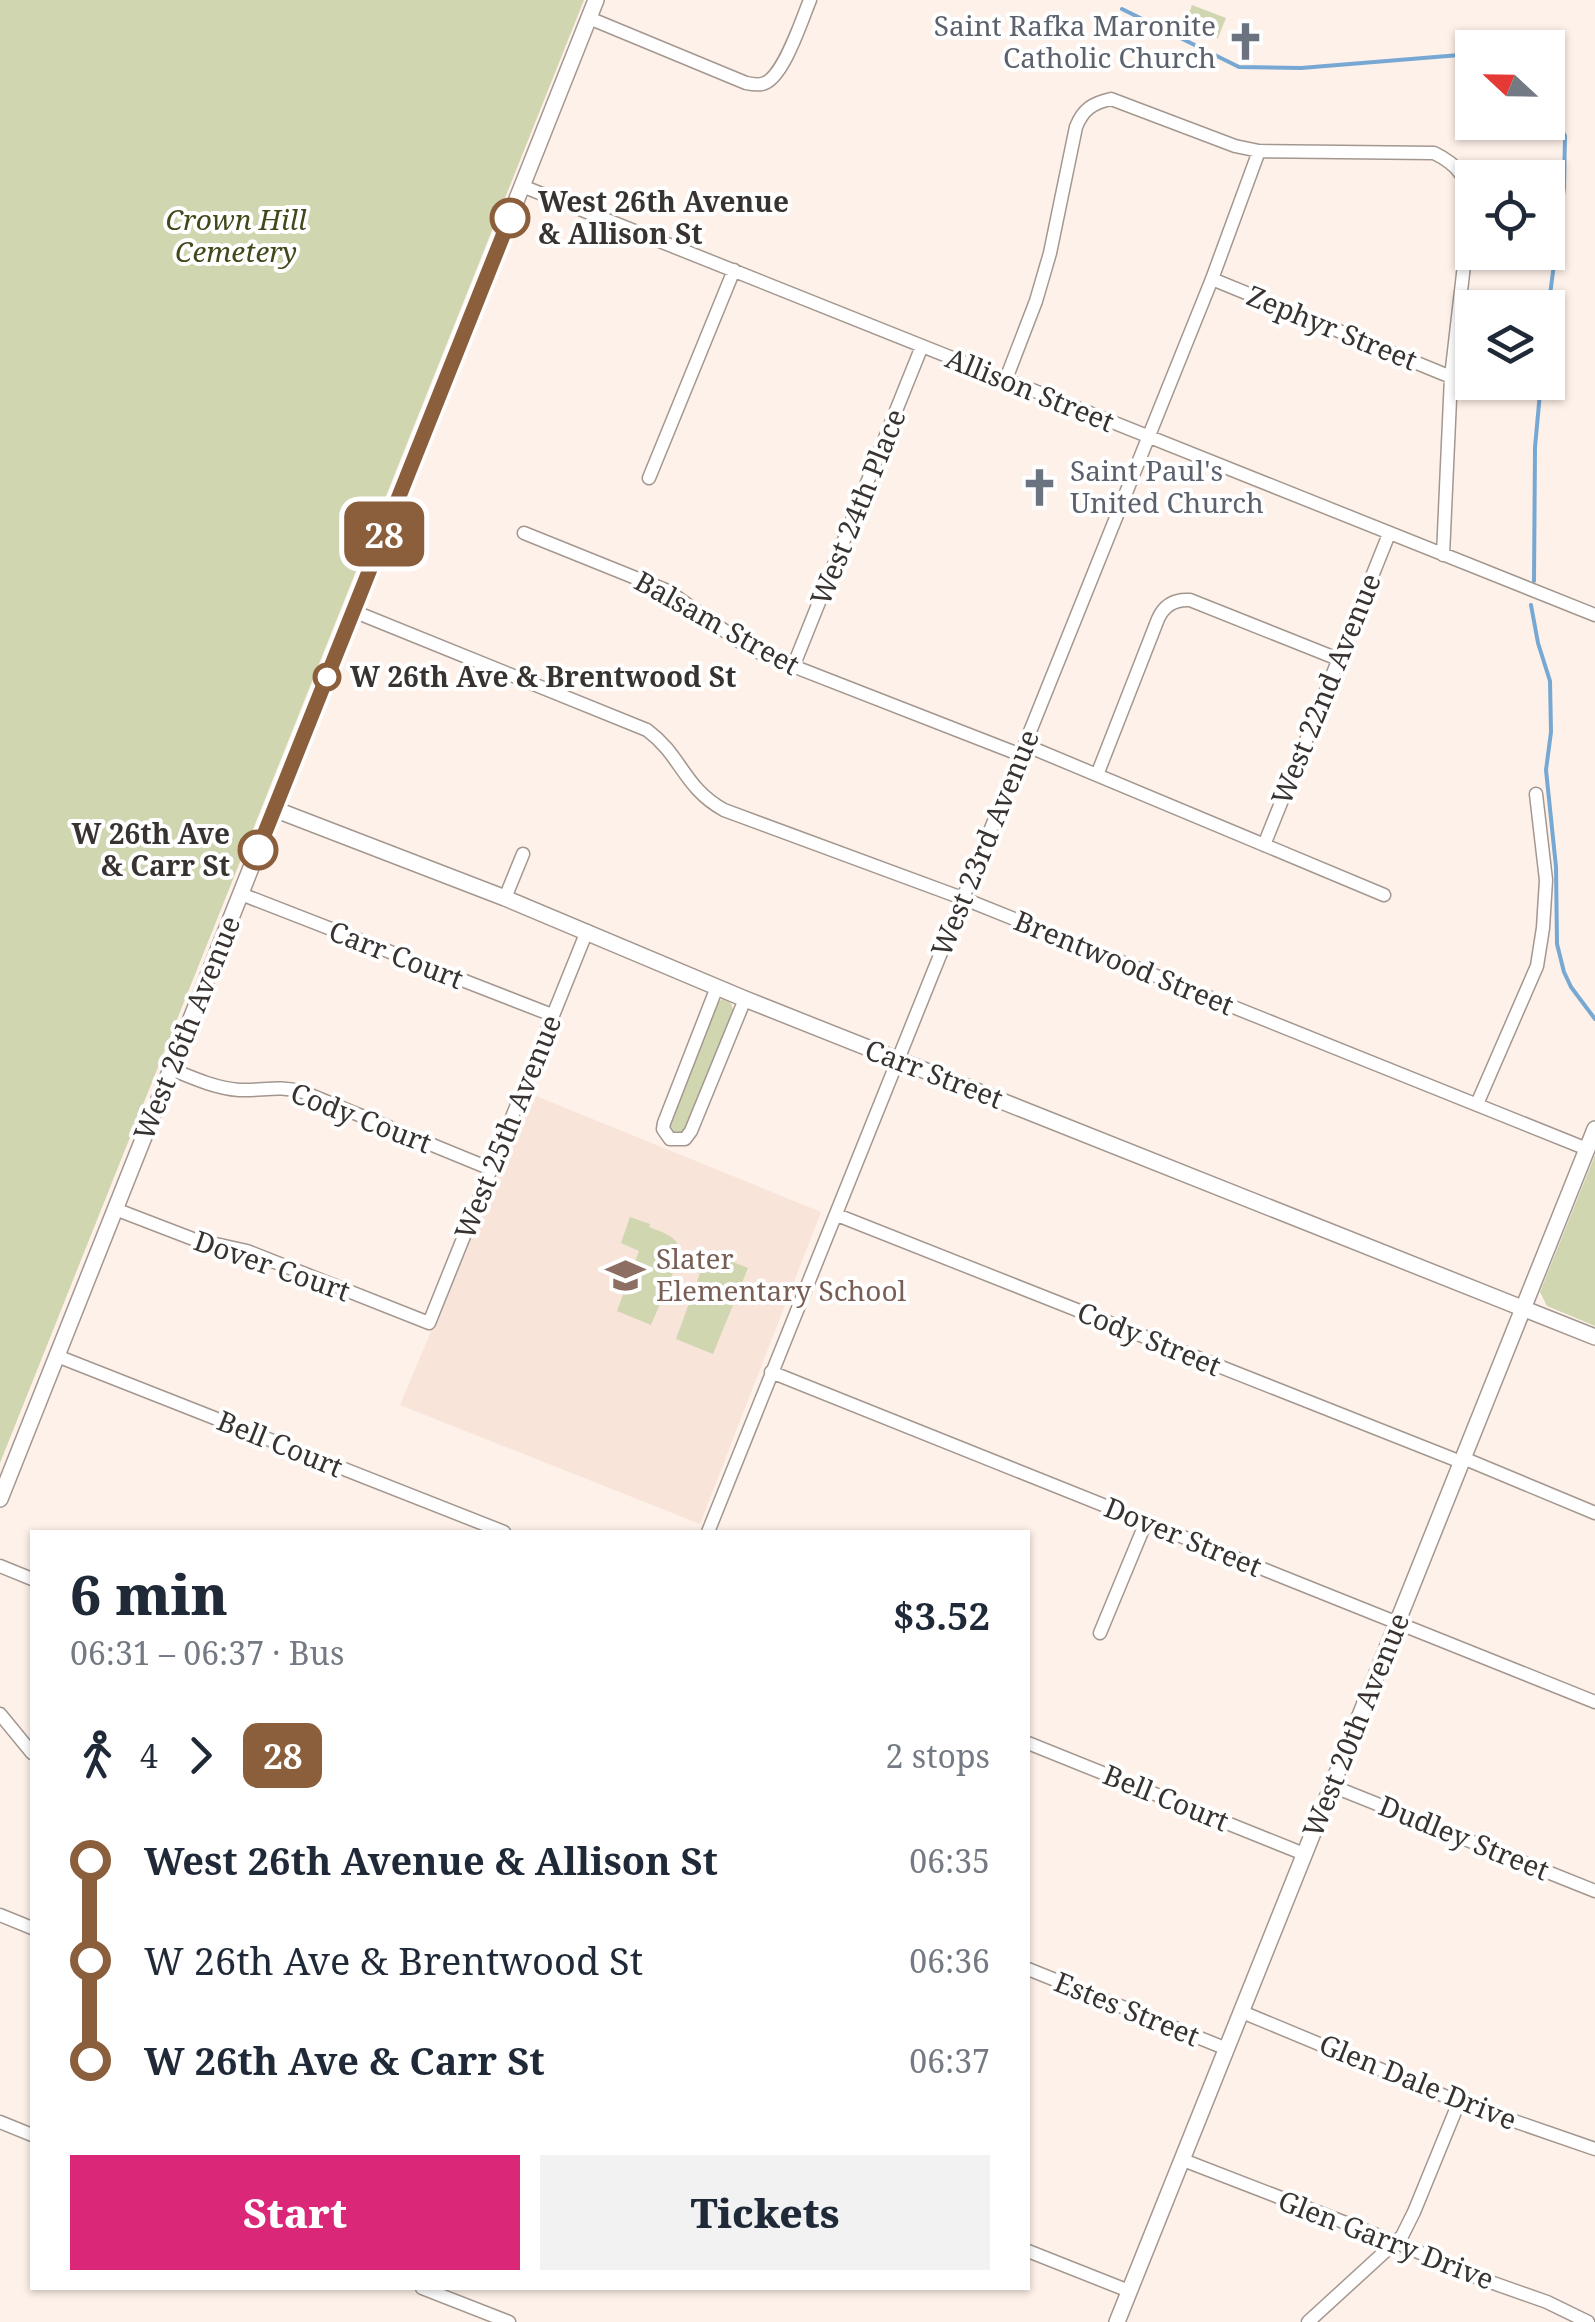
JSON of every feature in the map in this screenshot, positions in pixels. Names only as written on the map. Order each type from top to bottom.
[{"type":"street","name":"West 26th Avenue","points":[[0,1499],[596,0]]},
{"type":"street","points":[[589,18],[746,83],[764,84],[775,77],[810,0]]},
{"type":"street","points":[[1006,379],[1050,253],[1076,127],[1091,105],[1112,99],[1259,152],[1434,152],[1454,166],[1469,187],[1471,205],[1451,378],[1443,554]]},
{"type":"street","name":"West 23rd Avenue","points":[[709,1530],[1212,279],[1259,152]]},
{"type":"street","name":"Allison Street","points":[[522,186],[1595,615]]},
{"type":"street","points":[[649,478],[734,270]]},
{"type":"street","name":"Zephyr Street","points":[[1212,279],[1451,378]]},
{"type":"street","name":"West 24th Place","points":[[793,667],[922,346]]},
{"type":"street","name":"Balsam Street","points":[[524,533],[668,591],[742,643],[793,667],[1097,775],[1384,895]]},
{"type":"street","name":"West 22nd Avenue","points":[[1264,844],[1389,534]]},
{"type":"street","points":[[1097,775],[1162,610],[1179,599],[1338,659]]},
{"type":"street","name":"Brentwood Street","points":[[353,611],[647,730],[670,750],[700,794],[724,810],[962,898],[1587,1149]]},
{"type":"street","points":[[1477,1104],[1537,966],[1546,880],[1536,794]]},
{"type":"street","name":"Carr Street","points":[[274,808],[1595,1337]]},
{"type":"street","points":[[505,898],[522,854]]},
{"type":"street","name":"Carr Court","points":[[240,894],[552,1015]]},
{"type":"street","name":"West 25th Avenue","points":[[429,1323],[587,931]]},
{"type":"street","points":[[717,987],[662,1129],[670,1139],[686,1139],[691,1131],[745,999]]},
{"type":"street","name":"Cody Court","points":[[171,1069],[222,1087],[279,1087],[303,1092],[491,1169]]},
{"type":"street","name":"West 20th Avenue","points":[[1117,2322],[1595,1129]]},
{"type":"street","name":"Dover Court","points":[[116,1208],[193,1238],[246,1251],[429,1323]]},
{"type":"street","name":"Cody Street","points":[[836,1216],[1595,1513]]},
{"type":"street","name":"Bell Court","points":[[56,1356],[499,1530]]},
{"type":"street","name":"Dover Street","points":[[772,1372],[1595,1702]]},
{"type":"street","points":[[1100,1633],[1146,1522]]},
{"type":"street","points":[[0,1566],[30,1578]]},
{"type":"street","points":[[0,1714],[30,1751]]},
{"type":"street","name":"Bell Court","points":[[1030,1743],[1304,1854]]},
{"type":"street","name":"Dudley Street","points":[[1332,1786],[1595,1891]]},
{"type":"street","points":[[0,1915],[30,1927]]},
{"type":"street","name":"Estes Street","points":[[1030,1971],[1227,2049]]},
{"type":"street","name":"Glen Dale Drive","points":[[1242,2012],[1460,2102],[1595,2149]]},
{"type":"street","points":[[1308,2322],[1402,2236],[1460,2102]]},
{"type":"street","points":[[0,2122],[30,2134]]},
{"type":"street","name":"Glen Garry Drive","points":[[1182,2160],[1547,2302],[1588,2322]]},
{"type":"street","points":[[1030,2252],[1129,2291]]},
{"type":"street","points":[[427,2290],[509,2322]]},
{"type":"shaded area","name":"Slater Elementary School","points":[[531,1094],[821,1212],[700,1524],[400,1405]]},
{"type":"green space","name":"Crown Hill Cemetery","points":[[0,0],[584,0],[0,1463]]},
{"type":"green space","points":[[1192,5],[1226,18],[1218,38],[1185,25]]},
{"type":"green space","points":[[722,999],[731,1003],[733,1010],[686,1128],[682,1135],[673,1135],[668,1128],[716,1005]]},
{"type":"green space","points":[[1595,1155],[1595,1326],[1547,1306],[1540,1292]]},
{"type":"green space","points":[[630,1217],[670,1236],[681,1254],[651,1325],[617,1311],[639,1251],[621,1243]]},
{"type":"green space","points":[[720,1257],[748,1268],[713,1354],[676,1339],[703,1265]]},
{"type":"waterway","points":[[1122,9],[1239,67],[1301,68],[1455,55]]},
{"type":"waterway","points":[[1551,290],[1564,188],[1565,140]]},
{"type":"waterway","points":[[1534,581],[1539,400]]},
{"type":"waterway","points":[[1531,605],[1550,681],[1551,732],[1546,770],[1556,867],[1557,944],[1571,987],[1595,1019]]},
{"type":"bus line","name":"28","points":[[258,850],[510,218]]},
{"type":"place","name":"Saint Rafka Maronite Catholic Church","points":[[1246,42]]},
{"type":"place","name":"West 26th Avenue & Allison St","points":[[510,218]]},
{"type":"place","name":"Saint Paul's United Church","points":[[1040,487]]},
{"type":"place","name":"W 26th Ave & Brentwood St","points":[[327,677]]},
{"type":"place","name":"W 26th Ave & Carr St","points":[[258,850]]},
{"type":"place","name":"Slater Elementary School","points":[[626,1275]]}]
